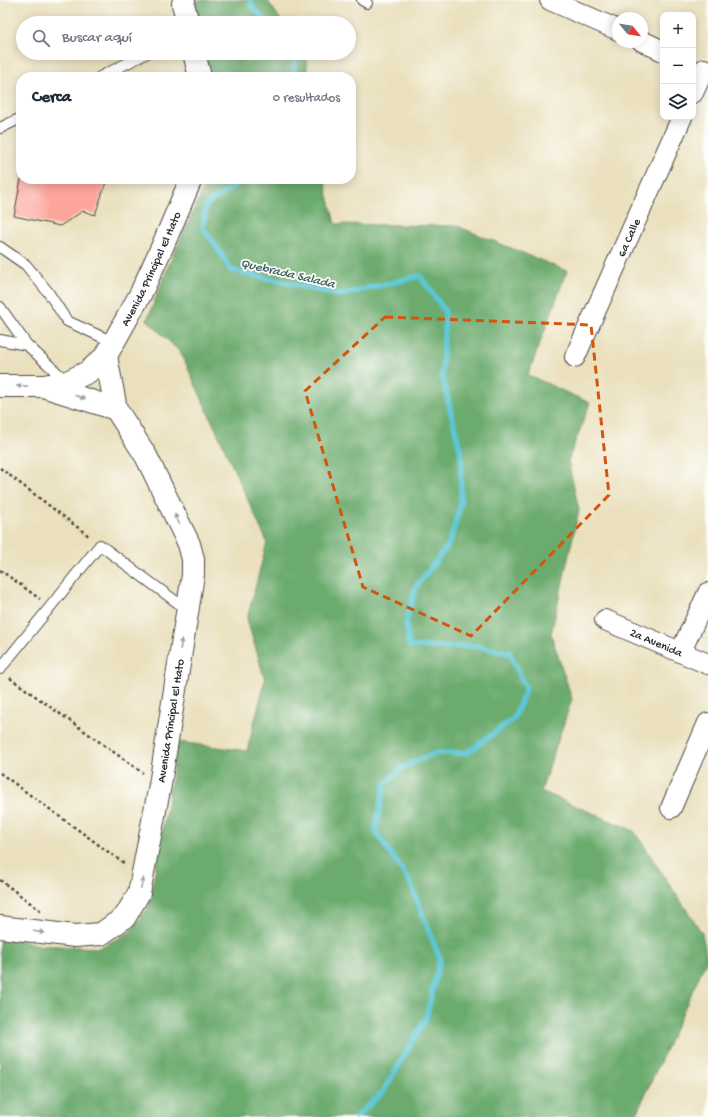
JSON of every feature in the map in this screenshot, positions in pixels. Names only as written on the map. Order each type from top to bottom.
[{"type":"street","points":[[550,0],[612,27]]},
{"type":"street","points":[[648,44],[660,50]]},
{"type":"street","points":[[196,60],[199,72]]},
{"type":"street","points":[[696,85],[702,68]]},
{"type":"street","name":"6a Calle","points":[[576,357],[681,120]]},
{"type":"street","name":"Avenida Principal El Hato","points":[[0,386],[43,386],[67,382],[88,372],[109,349],[143,288],[189,184]]},
{"type":"street","name":"Avenida Principal El Hato","points":[[0,927],[75,936],[101,934],[125,917],[139,893],[143,877],[160,785],[186,609],[193,575],[193,559],[189,544],[146,456],[116,408],[109,349]]},
{"type":"street","name":"Avenida Principal El Hato","points":[[43,386],[116,408]]},
{"type":"street","points":[[681,651],[708,593]]},
{"type":"street","name":"2a Avenida","points":[[605,620],[681,651],[708,664]]},
{"type":"street","points":[[671,808],[708,723]]},
{"type":"lane","points":[[110,72],[133,60]]},
{"type":"lane","points":[[0,128],[16,120]]},
{"type":"lane","points":[[0,247],[26,265],[48,292],[67,320],[109,349]]},
{"type":"lane","points":[[0,307],[27,345],[67,382]]},
{"type":"lane","points":[[0,340],[27,345]]},
{"type":"lane","points":[[3,672],[50,607],[100,545],[186,609]]},
{"type":"path","points":[[0,468],[100,545]]},
{"type":"path","points":[[0,570],[50,607]]},
{"type":"path","points":[[3,672],[138,770]]},
{"type":"path","points":[[0,773],[143,877]]},
{"type":"path","points":[[0,880],[44,913]]},
{"type":"highlighted area","points":[[385,317],[591,325],[609,495],[471,636],[363,587],[305,391]]},
{"type":"green space","points":[[195,0],[267,0],[278,16],[198,16]]},
{"type":"green space","points":[[205,60],[306,60],[308,72],[208,72]]},
{"type":"green space","points":[[206,184],[325,184],[335,224],[457,226],[567,271],[528,375],[590,403],[568,461],[579,510],[551,634],[572,699],[541,791],[634,831],[702,933],[707,959],[635,1117],[0,1117],[0,939],[11,938],[39,945],[99,948],[129,933],[149,907],[178,742],[247,751],[265,680],[247,619],[267,542],[181,353],[147,320],[170,262]]},
{"type":"building","points":[[20,184],[105,184],[95,215],[83,211],[60,226],[14,216]]},
{"type":"waterway","name":"Quebrada Salada","points":[[251,0],[251,5],[261,16]]},
{"type":"waterway","name":"Quebrada Salada","points":[[294,72],[295,60]]},
{"type":"waterway","name":"Quebrada Salada","points":[[237,184],[206,205],[203,228],[231,270],[340,295],[420,276],[445,311],[442,376],[461,453],[461,503],[449,544],[416,587],[406,622],[409,646],[476,646],[510,653],[526,689],[514,718],[467,753],[436,753],[403,767],[385,784],[375,831],[410,882],[440,959],[426,1018],[383,1092],[356,1117]]}]
